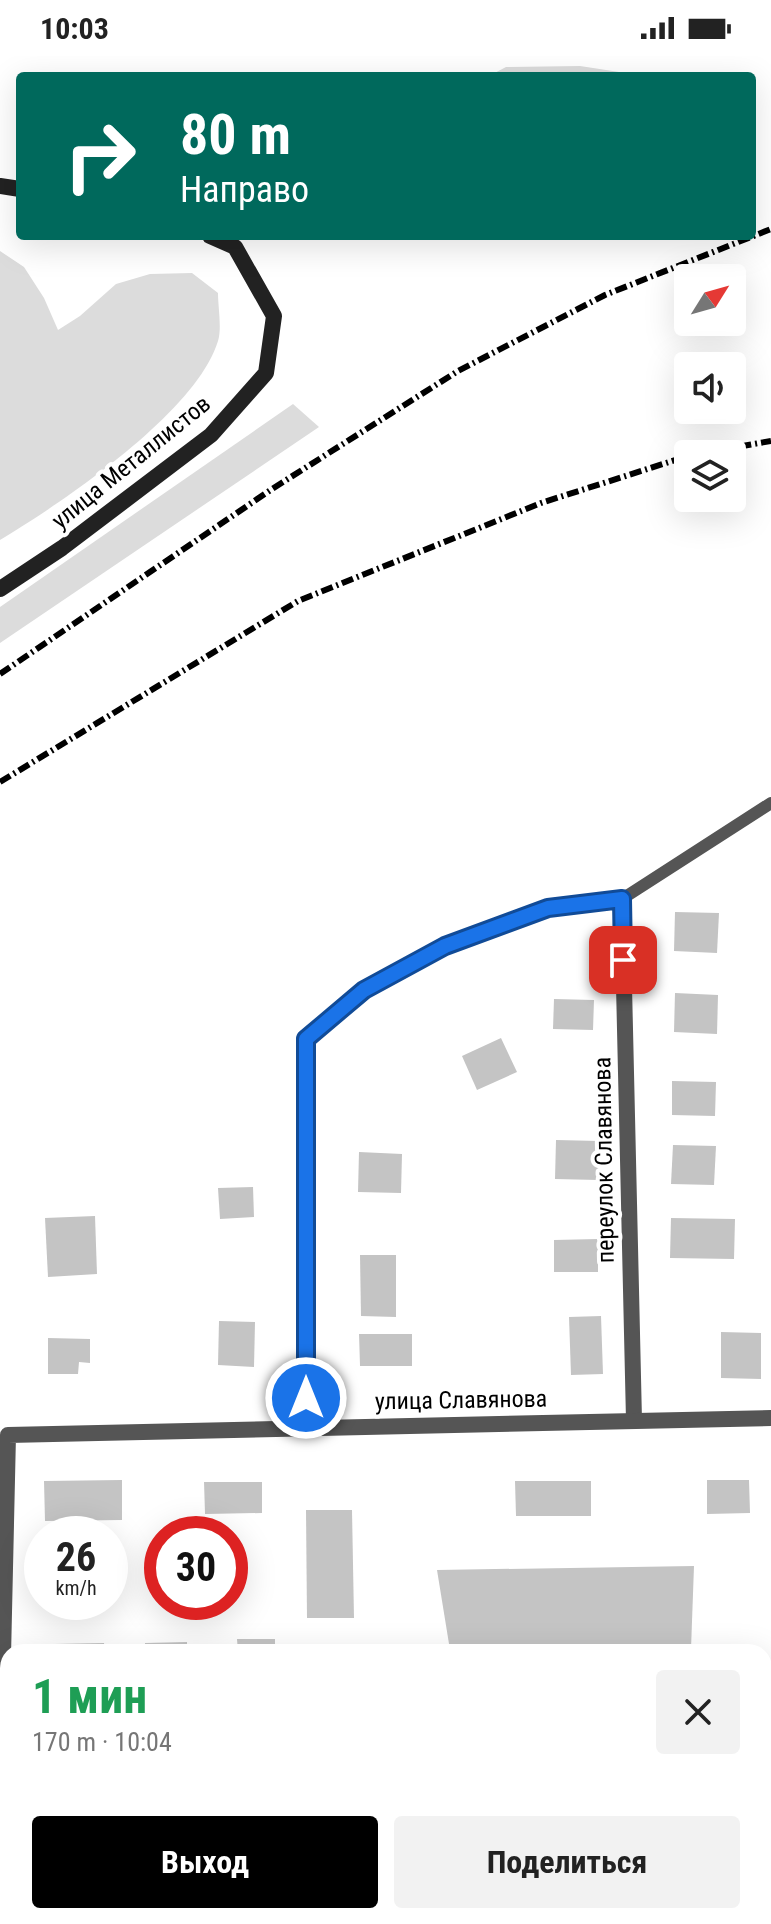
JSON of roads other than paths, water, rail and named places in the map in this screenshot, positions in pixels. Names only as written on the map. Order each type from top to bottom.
[{"type":"main road","name":"улица Металлистов","points":[[0,589],[62,548],[211,435],[266,373],[274,316],[235,247],[219,240]]},
{"type":"street","name":"переулок Славянова","points":[[622,899],[634,1420]]},
{"type":"street","points":[[306,1039],[306,1428]]},
{"type":"street","name":"улица Славянова","points":[[3,1644],[8,1435],[771,1418]]},
{"type":"lane","points":[[306,1039],[364,990],[445,946],[548,908],[622,899],[771,803]]},
{"type":"railway","points":[[756,235],[771,229]]},
{"type":"railway","points":[[0,674],[272,489],[458,371],[605,295],[743,240]]},
{"type":"railway","points":[[746,445],[771,441]]},
{"type":"railway","points":[[0,782],[298,601],[541,503],[674,460]]}]
